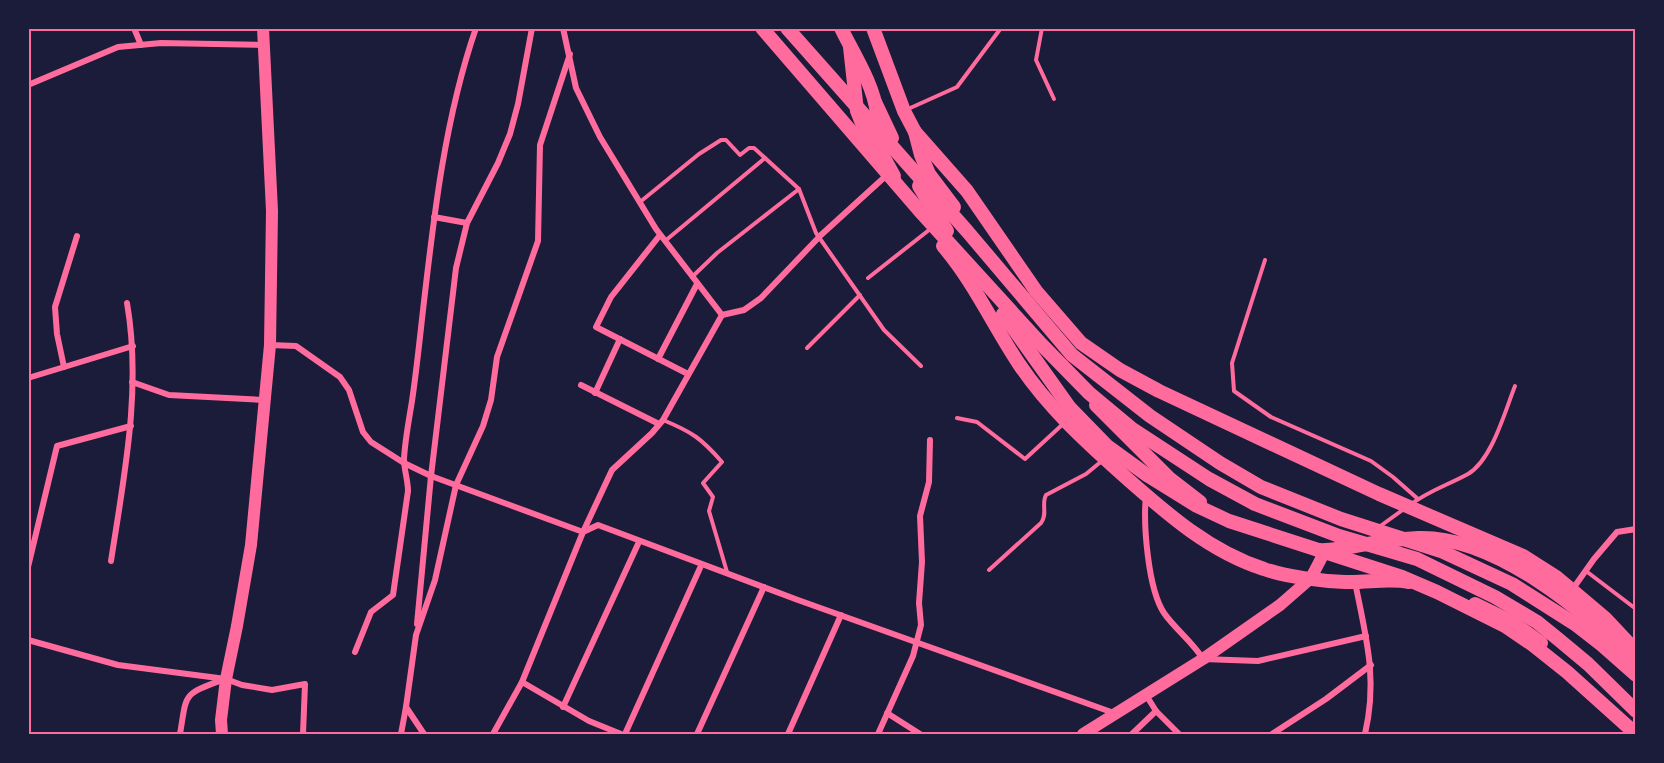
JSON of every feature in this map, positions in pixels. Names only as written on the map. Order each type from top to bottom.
[{"type":"main road","points":[[222,735],[221,720],[226,678],[251,545],[270,345],[272,211],[263,28]]},
{"type":"main road","points":[[762,28],[919,210],[1041,344],[1089,393],[1131,428],[1209,479],[1255,504],[1339,536],[1417,559],[1494,597],[1537,622],[1588,664],[1635,711]]},
{"type":"main road","points":[[788,28],[967,231],[1072,355],[1150,416],[1220,463],[1261,487],[1341,519],[1440,551],[1512,584],[1575,624],[1635,675]]},
{"type":"main road","points":[[841,28],[884,124],[922,192],[986,291],[1070,408],[1107,446],[1170,490],[1229,521],[1402,577],[1505,626],[1567,672],[1635,734]]},
{"type":"main road","points":[[873,28],[904,111],[915,132],[921,155],[943,194],[1032,302],[1092,401],[1169,478],[1226,523],[1277,544],[1325,551],[1357,543],[1418,538],[1441,539],[1491,556],[1530,576],[1564,600],[1612,639],[1635,664]]},
{"type":"main road","points":[[850,47],[857,111],[863,126],[929,230],[968,277],[1018,363],[1061,426],[1105,459],[1173,519],[1203,540],[1239,560],[1266,570],[1311,578],[1355,582],[1398,580],[1449,591],[1512,622],[1549,650],[1586,683],[1635,734]]},
{"type":"main road","points":[[875,102],[882,154]]},
{"type":"main road","points":[[915,132],[967,191],[1036,291],[1081,344],[1120,370],[1159,391],[1379,494],[1523,556],[1541,567],[1605,618],[1635,651]]},
{"type":"main road","points":[[1083,735],[1203,659],[1280,605],[1311,578],[1325,551]]},
{"type":"street","points":[[134,28],[141,45]]},
{"type":"street","points":[[355,652],[371,612],[393,595],[408,491],[408,478],[404,463],[434,217],[467,54],[476,28]]},
{"type":"street","points":[[401,735],[416,635],[431,476],[456,268],[467,223],[498,163],[510,134],[532,28]]},
{"type":"street","points":[[563,28],[576,87],[600,137],[663,238],[722,315]]},
{"type":"street","points":[[28,85],[118,47],[161,43],[264,45]]},
{"type":"street","points":[[416,635],[435,580],[456,485],[483,426],[491,400],[497,357],[538,241],[540,145],[570,54]]},
{"type":"street","points":[[493,735],[522,682],[583,532],[612,470],[661,422],[722,315],[744,310],[761,298],[820,236],[891,172]]},
{"type":"street","points":[[434,217],[467,223]]},
{"type":"street","points":[[64,367],[57,334],[55,307],[77,236]]},
{"type":"street","points":[[663,238],[612,297],[596,327],[688,374]]},
{"type":"street","points":[[658,359],[697,284]]},
{"type":"street","points":[[111,561],[131,426],[133,346],[127,303]]},
{"type":"street","points":[[595,393],[620,339]]},
{"type":"street","points":[[270,345],[296,346],[340,377],[349,390],[363,432],[371,442],[404,463],[431,476],[583,532],[598,525],[1115,714]]},
{"type":"street","points":[[28,378],[133,346]]},
{"type":"street","points":[[132,382],[169,395],[265,400]]},
{"type":"street","points":[[581,386],[661,422]]},
{"type":"street","points":[[28,567],[57,447],[131,426]]},
{"type":"street","points":[[878,735],[914,656],[921,626],[919,603],[922,562],[921,516],[929,482],[930,440]]},
{"type":"street","points":[[1146,495],[1144,515],[1152,582],[1164,613],[1193,643],[1203,659],[1258,661],[1366,636]]},
{"type":"street","points":[[1564,600],[1617,532],[1635,529]]},
{"type":"street","points":[[563,707],[638,544]]},
{"type":"street","points":[[522,682],[563,707],[623,735],[700,568]]},
{"type":"street","points":[[1355,582],[1371,665],[1371,708],[1365,735]]},
{"type":"street","points":[[698,735],[764,587]]},
{"type":"street","points":[[788,735],[841,615]]},
{"type":"street","points":[[28,640],[118,665],[226,678],[243,685],[272,690],[305,684],[303,735]]},
{"type":"street","points":[[1272,735],[1371,665]]},
{"type":"street","points":[[180,735],[185,701],[192,691],[226,678]]},
{"type":"street","points":[[1146,695],[1156,711],[1179,735]]},
{"type":"street","points":[[406,707],[424,735]]},
{"type":"street","points":[[1132,735],[1156,711]]},
{"type":"street","points":[[887,713],[920,735]]},
{"type":"lane","points":[[904,111],[957,87],[1001,28]]},
{"type":"lane","points":[[1042,28],[1036,60],[1054,99]]},
{"type":"lane","points":[[640,203],[699,154],[721,140],[726,140],[740,155],[752,148],[799,189],[820,236],[884,330],[921,366]]},
{"type":"lane","points":[[663,238],[765,158]]},
{"type":"lane","points":[[692,277],[720,250],[799,189]]},
{"type":"lane","points":[[868,278],[929,230]]},
{"type":"lane","points":[[1265,260],[1232,363],[1234,391],[1270,417],[1371,461],[1418,499]]},
{"type":"lane","points":[[807,348],[860,295]]},
{"type":"lane","points":[[1371,533],[1418,499],[1470,473],[1488,453],[1515,386]]},
{"type":"lane","points":[[957,418],[977,422],[1025,459],[1061,426]]},
{"type":"lane","points":[[661,422],[682,428],[703,440],[722,462],[703,483],[713,497],[710,511],[727,573]]},
{"type":"lane","points":[[989,570],[1041,523],[1045,515],[1043,500],[1046,495],[1083,476],[1105,459]]},
{"type":"lane","points":[[1586,571],[1635,609]]}]
